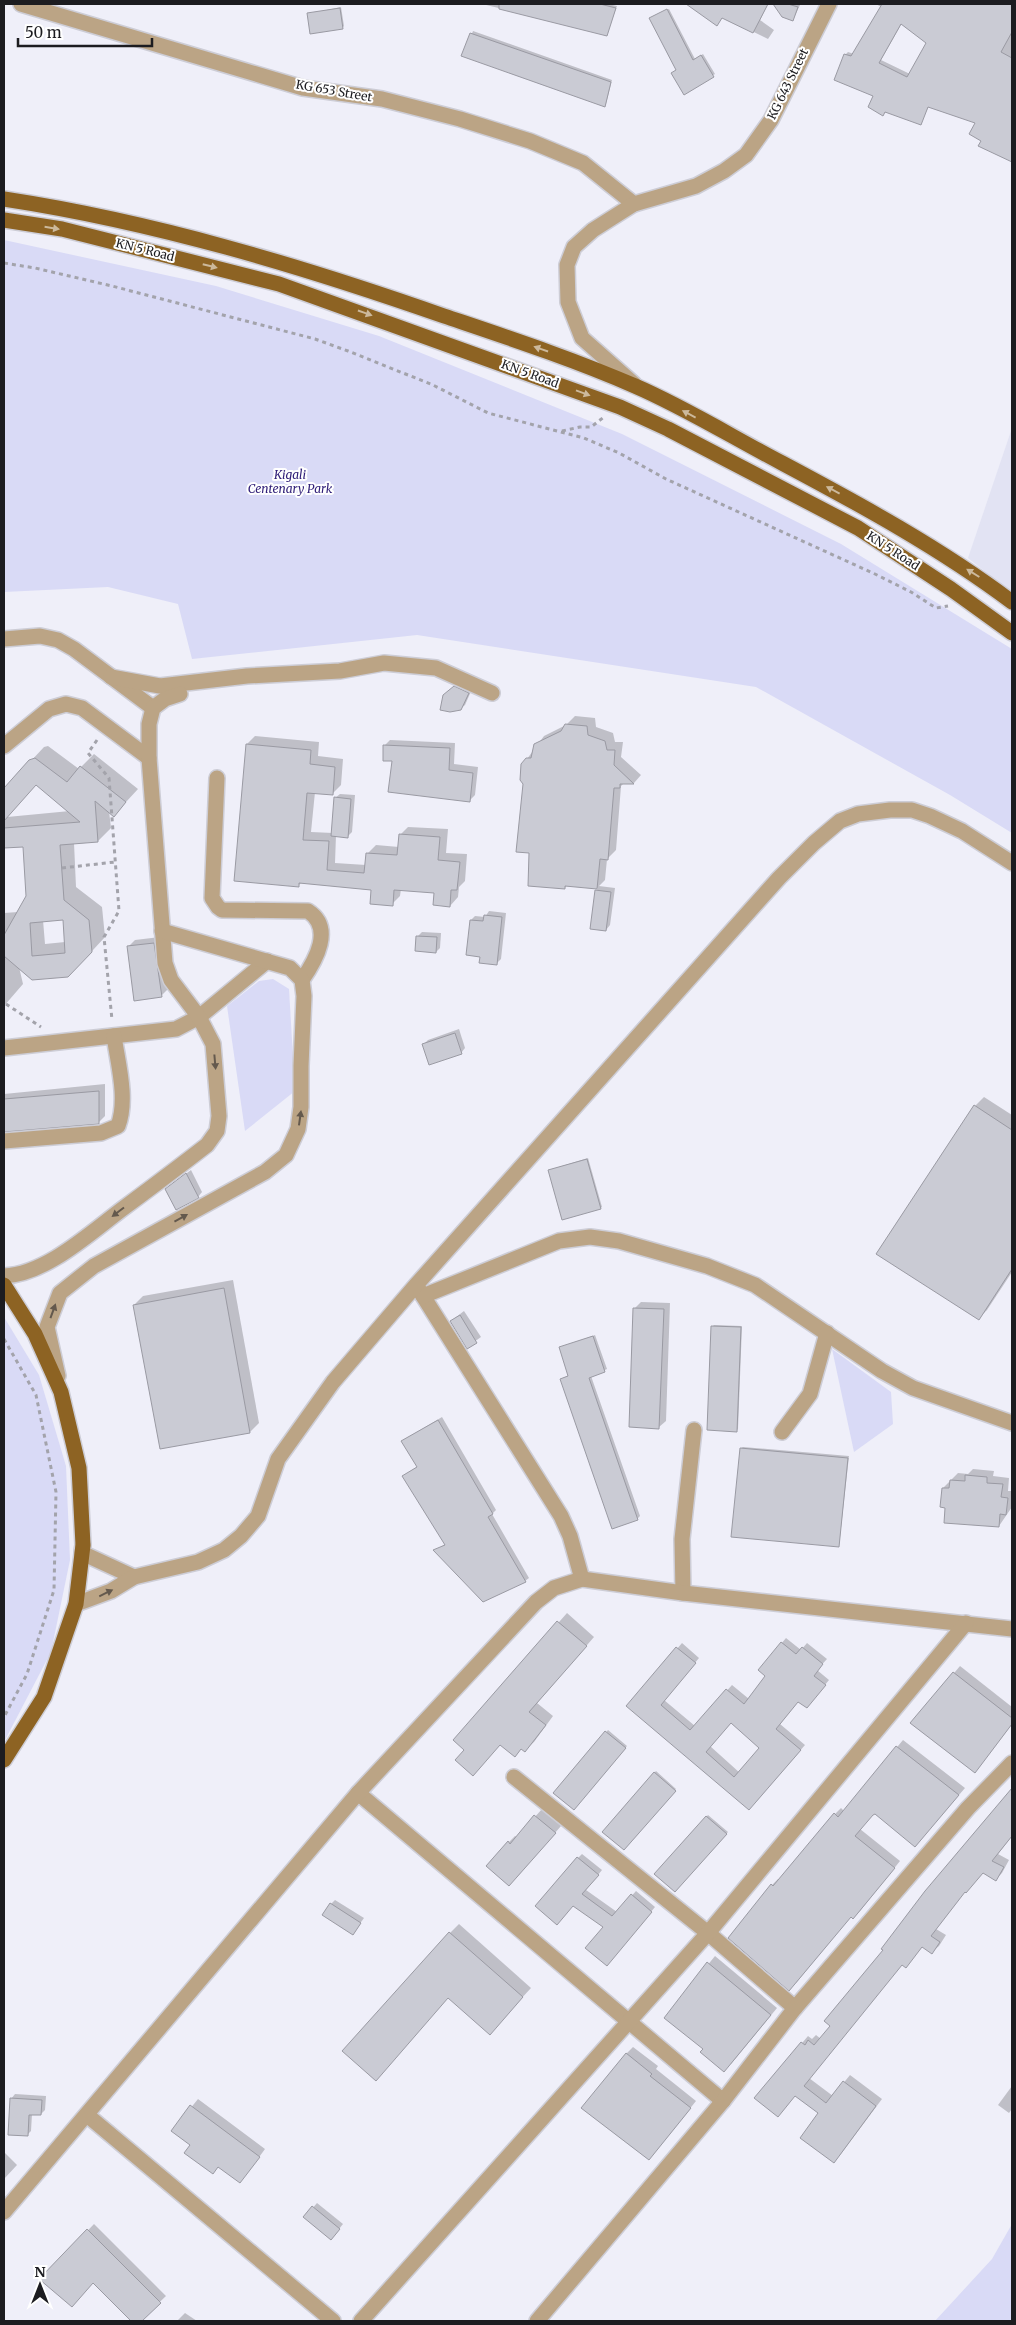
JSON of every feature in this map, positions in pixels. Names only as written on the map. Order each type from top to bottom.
[{"type":"main road","name":"KN 5 Road","points":[[4,199],[43,205],[187,237],[305,269],[566,358],[638,388],[889,520],[982,579],[1012,602]]},
{"type":"main road","name":"KN 5 Road","points":[[4,220],[62,229],[280,284],[620,407],[668,429],[858,528],[1012,633]]},
{"type":"main road","points":[[4,1285],[35,1334],[61,1392],[80,1468],[83,1545],[76,1604],[44,1697],[4,1760]]},
{"type":"street","name":"KG 653 Street","points":[[21,4],[303,88],[382,99],[460,119],[530,141],[583,163],[634,204]]},
{"type":"street","name":"KG 643 Street","points":[[638,388],[582,338],[568,302],[567,265],[574,247],[593,230],[634,204],[696,186],[724,171],[746,155],[771,120],[829,4]]},
{"type":"street","points":[[4,639],[40,636],[58,640],[74,649],[153,708]]},
{"type":"street","points":[[111,677],[160,686],[247,676],[340,670],[384,662],[436,668],[492,693]]},
{"type":"street","points":[[4,1276],[38,1267],[78,1242],[207,1145],[217,1131],[219,1116],[213,1044],[199,1017],[171,980],[166,963],[162,930],[149,758],[149,724],[153,708],[165,699],[180,694]]},
{"type":"street","points":[[4,746],[49,709],[66,704],[82,708],[149,758]]},
{"type":"street","points":[[217,778],[212,898],[218,908],[222,910],[308,911],[316,916],[320,924],[320,950],[316,961],[302,980]]},
{"type":"street","points":[[76,1604],[111,1591],[134,1576],[198,1562],[224,1550],[241,1536],[258,1516],[278,1459],[333,1382],[420,1290],[779,878],[814,843],[840,821],[858,814],[890,810],[912,810],[962,830],[1012,863]]},
{"type":"street","points":[[61,1392],[47,1328],[60,1293],[94,1266],[266,1172],[286,1155],[298,1129],[301,1107],[304,996],[302,980],[290,968],[162,930]]},
{"type":"street","points":[[4,1048],[176,1029],[199,1017],[267,961]]},
{"type":"street","points":[[4,1141],[101,1134],[118,1126],[122,1115],[121,1080],[114,1036]]},
{"type":"street","points":[[420,1290],[559,1241],[590,1237],[619,1241],[707,1266],[755,1285],[882,1371],[913,1388],[1012,1423]]},
{"type":"street","points":[[420,1290],[561,1516],[570,1536],[582,1580]]},
{"type":"street","points":[[782,1432],[810,1394],[827,1333]]},
{"type":"street","points":[[683,1593],[682,1539],[694,1430]]},
{"type":"street","points":[[83,1545],[82,1554],[134,1576]]},
{"type":"street","points":[[4,2212],[88,2115],[358,1793],[536,1602],[554,1588],[582,1580],[1012,1629]]},
{"type":"street","points":[[360,2321],[708,1933],[966,1623]]},
{"type":"street","points":[[537,2321],[723,2101],[795,2008],[968,1808],[1012,1763]]},
{"type":"street","points":[[514,1777],[708,1933],[795,2008]]},
{"type":"street","points":[[358,1793],[723,2101]]},
{"type":"street","points":[[88,2115],[333,2321]]},
{"type":"path","points":[[4,264],[35,268],[112,286],[316,339],[433,385],[488,413],[584,438],[610,449],[674,483],[875,574],[911,592],[936,608],[969,602]]},
{"type":"path","points":[[107,725],[88,753],[109,778],[119,911],[104,937],[114,1036]]},
{"type":"path","points":[[62,868],[116,862]]},
{"type":"path","points":[[6,1004],[62,1041]]},
{"type":"path","points":[[4,1339],[36,1395],[56,1492],[54,1590],[27,1674],[4,1717]]},
{"type":"shaded area","points":[[1012,428],[1012,593],[968,558]]},
{"type":"green space","name":"Kigali Centenary Park","points":[[4,240],[216,286],[379,336],[622,434],[841,544],[1012,649],[1012,833],[950,795],[756,687],[417,635],[192,659],[178,604],[108,587],[4,592]]},
{"type":"green space","points":[[273,979],[289,989],[295,1091],[245,1131],[227,1006],[259,981]]},
{"type":"green space","points":[[4,1317],[39,1375],[66,1466],[70,1560],[51,1652],[4,1742]]},
{"type":"green space","points":[[832,1349],[891,1392],[893,1424],[854,1452]]},
{"type":"green space","points":[[1012,2224],[1012,2321],[935,2321],[992,2259]]},
{"type":"building","points":[[499,4],[600,4],[616,8],[607,36],[499,9]]},
{"type":"building","points":[[686,4],[768,4],[753,33],[722,18],[717,26]]},
{"type":"building","points":[[773,4],[788,4],[798,7],[793,21],[782,17]]},
{"type":"building","points":[[882,4],[1012,4],[1012,32],[1001,52],[1012,58],[1012,162],[978,146],[981,141],[969,134],[975,123],[928,107],[921,125],[885,112],[883,116],[868,107],[873,96],[834,80],[844,54],[851,56]],"holes":[[[901,24],[926,43],[907,77],[879,63]]]},
{"type":"building","points":[[340,8],[343,29],[310,34],[307,13]]},
{"type":"building","points":[[667,9],[693,60],[701,55],[714,77],[684,95],[671,73],[676,70],[649,18]]},
{"type":"building","points":[[470,33],[611,82],[605,107],[461,56]]},
{"type":"building","points":[[454,686],[469,693],[461,710],[450,712],[440,710],[443,695]]},
{"type":"building","points":[[565,724],[587,726],[588,735],[605,741],[607,750],[615,750],[614,765],[634,784],[620,784],[620,788],[614,788],[608,860],[600,859],[597,889],[565,886],[565,889],[528,886],[529,853],[516,852],[523,784],[520,780],[521,764],[526,758],[531,758],[534,744],[561,731]]},
{"type":"building","points":[[246,744],[311,750],[310,764],[335,767],[333,795],[307,793],[303,840],[329,841],[327,870],[364,873],[366,853],[397,855],[399,834],[440,837],[438,860],[460,862],[457,890],[451,890],[450,907],[433,905],[434,893],[394,890],[393,906],[370,904],[371,890],[299,883],[299,887],[234,881]]},
{"type":"building","points":[[383,745],[450,748],[449,770],[473,773],[470,802],[388,792],[392,761],[383,761]]},
{"type":"building","points":[[35,758],[67,782],[80,766],[126,802],[114,817],[95,801],[98,842],[60,845],[64,900],[89,920],[92,952],[68,977],[32,980],[4,956],[4,935],[26,896],[23,847],[4,848],[4,828],[80,822],[36,785],[4,821],[4,788],[29,760]],"holes":[[[63,920],[65,953],[32,956],[30,923]]]},
{"type":"building","points":[[334,797],[351,799],[348,838],[331,836]]},
{"type":"building","points":[[595,890],[611,892],[606,931],[590,929]]},
{"type":"building","points":[[484,915],[502,917],[497,965],[479,963],[480,957],[466,955],[470,920],[483,921]]},
{"type":"building","points":[[416,936],[437,937],[436,953],[415,951]]},
{"type":"building","points":[[154,943],[162,997],[134,1001],[127,946]]},
{"type":"building","points":[[455,1033],[462,1054],[429,1065],[422,1044]]},
{"type":"building","points":[[99,1091],[99,1124],[4,1132],[4,1099]]},
{"type":"building","points":[[974,1105],[1012,1130],[1012,1269],[979,1320],[876,1254]]},
{"type":"building","points":[[587,1159],[601,1209],[562,1220],[548,1170]]},
{"type":"building","points":[[186,1173],[199,1198],[176,1210],[165,1189]]},
{"type":"building","points":[[224,1288],[250,1433],[160,1449],[133,1305]]},
{"type":"building","points":[[633,1308],[664,1309],[659,1429],[629,1427]]},
{"type":"building","points":[[460,1315],[477,1343],[467,1349],[450,1321]]},
{"type":"building","points":[[711,1326],[741,1327],[737,1432],[707,1430]]},
{"type":"building","points":[[593,1336],[605,1372],[589,1378],[638,1520],[612,1529],[560,1379],[568,1376],[559,1347]]},
{"type":"building","points":[[438,1420],[493,1514],[488,1517],[526,1582],[483,1602],[433,1550],[445,1545],[402,1476],[417,1467],[401,1441]]},
{"type":"building","points":[[740,1448],[848,1458],[839,1547],[731,1537]]},
{"type":"building","points":[[965,1475],[987,1477],[987,1483],[1003,1484],[1001,1497],[1008,1498],[1006,1515],[1000,1514],[999,1527],[944,1523],[945,1508],[940,1507],[942,1488],[949,1488],[950,1480],[965,1481]]},
{"type":"building","points":[[557,1621],[587,1646],[529,1712],[546,1725],[525,1752],[521,1749],[515,1757],[500,1745],[473,1776],[455,1760],[464,1750],[453,1740]]},
{"type":"building","points":[[781,1642],[796,1654],[802,1647],[823,1664],[814,1676],[826,1685],[807,1708],[798,1702],[776,1729],[801,1750],[749,1810],[626,1706],[676,1647],[696,1663],[661,1705],[690,1730],[726,1689],[744,1704],[765,1676],[758,1670]],"holes":[[[731,1723],[759,1748],[734,1777],[706,1752]]]},
{"type":"building","points":[[953,1672],[1012,1718],[1012,1724],[975,1773],[910,1723]]},
{"type":"building","points":[[605,1731],[626,1748],[574,1810],[553,1793]]},
{"type":"building","points":[[896,1746],[959,1795],[915,1847],[875,1814],[873,1815],[855,1836],[895,1868],[789,1991],[728,1938],[771,1884],[773,1886],[834,1813],[838,1817]]},
{"type":"building","points":[[654,1772],[676,1791],[624,1850],[602,1832]]},
{"type":"building","points":[[1012,1788],[1012,1836],[992,1861],[1004,1867],[996,1881],[983,1873],[965,1892],[931,1936],[940,1942],[932,1954],[922,1947],[906,1968],[902,1965],[804,2086],[826,2103],[843,2081],[876,2106],[834,2163],[800,2138],[818,2113],[795,2096],[778,2117],[754,2098],[801,2042],[805,2045],[808,2040],[814,2045],[830,2026],[824,2021],[883,1950],[881,1949],[925,1891]]},
{"type":"building","points":[[534,1815],[556,1833],[509,1886],[486,1866],[508,1841],[510,1844]]},
{"type":"building","points":[[706,1816],[727,1834],[675,1892],[654,1874]]},
{"type":"building","points":[[577,1857],[599,1875],[582,1894],[612,1916],[631,1894],[652,1912],[607,1966],[585,1948],[603,1927],[573,1906],[557,1925],[535,1906]]},
{"type":"building","points":[[330,1903],[361,1923],[353,1935],[322,1915]]},
{"type":"building","points":[[449,1932],[523,1997],[490,2035],[448,1998],[376,2081],[342,2051]]},
{"type":"building","points":[[707,1962],[771,2015],[724,2072],[700,2052],[703,2049],[664,2018]]},
{"type":"building","points":[[626,2053],[652,2074],[650,2076],[691,2108],[649,2160],[581,2108]]},
{"type":"building","points":[[10,2098],[42,2100],[41,2115],[29,2115],[28,2136],[8,2135]]},
{"type":"building","points":[[190,2105],[260,2157],[240,2183],[218,2167],[213,2174],[184,2153],[190,2145],[171,2131]]},
{"type":"building","points":[[312,2206],[340,2229],[331,2240],[303,2217]]},
{"type":"building","points":[[87,2229],[161,2303],[142,2321],[131,2321],[93,2283],[72,2307],[39,2279]]}]
